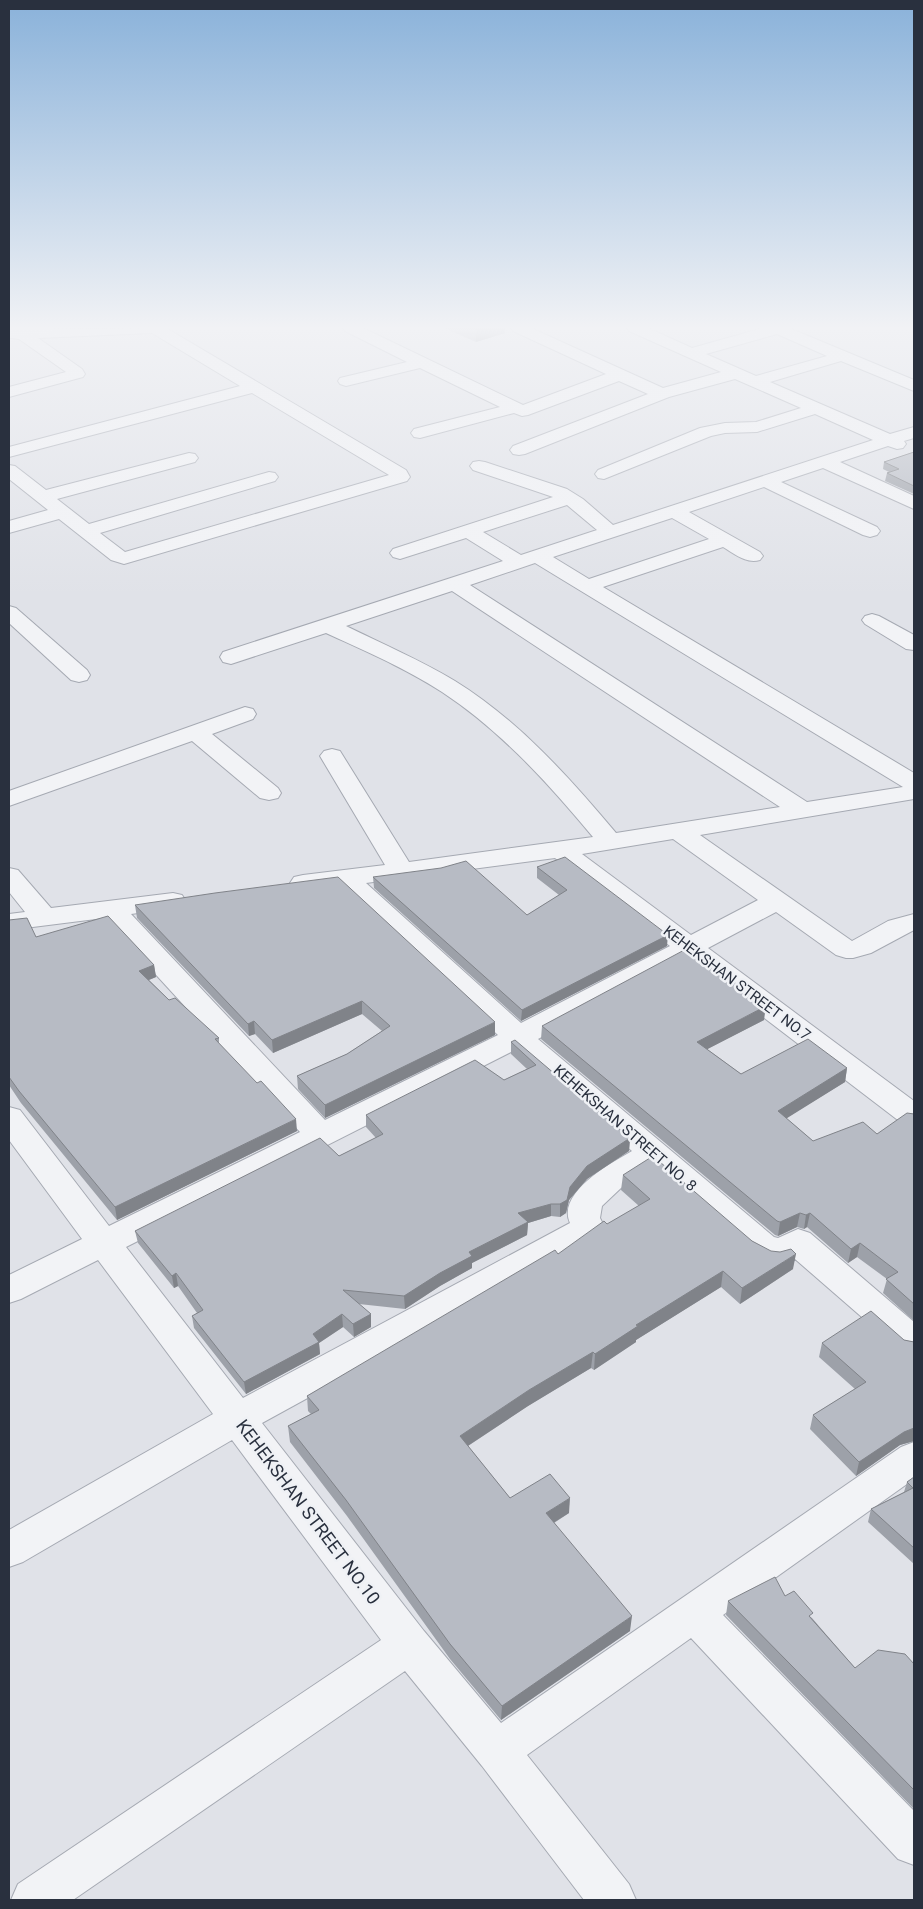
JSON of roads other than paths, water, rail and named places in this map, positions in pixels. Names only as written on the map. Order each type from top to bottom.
[{"type":"street","points":[[9,452],[141,417]]},
{"type":"street","points":[[9,470],[118,556],[131,558],[401,476],[305,417]]},
{"type":"street","points":[[420,433],[480,417]]},
{"type":"street","points":[[519,450],[605,417]]},
{"type":"street","points":[[604,474],[706,432],[725,428],[757,426],[787,417]]},
{"type":"street","points":[[837,417],[914,451]]},
{"type":"street","points":[[231,658],[914,432]]},
{"type":"street","points":[[43,497],[189,458]]},
{"type":"street","points":[[822,461],[914,504]]},
{"type":"street","points":[[479,466],[549,489],[569,498],[610,532]]},
{"type":"street","points":[[85,531],[269,477]]},
{"type":"street","points":[[764,481],[870,531]]},
{"type":"street","points":[[400,553],[569,498]]},
{"type":"street","points":[[673,511],[753,556]]},
{"type":"street","points":[[9,527],[62,512]]},
{"type":"street","points":[[468,531],[587,586],[914,783]]},
{"type":"street","points":[[587,586],[725,540]]},
{"type":"street","points":[[454,584],[802,810]]},
{"type":"street","points":[[9,612],[79,675]]},
{"type":"street","points":[[872,620],[914,644]]},
{"type":"street","points":[[328,625],[410,665],[449,687],[486,712],[548,770],[610,842]]},
{"type":"street","points":[[9,799],[246,714]]},
{"type":"street","points":[[195,732],[268,793]]},
{"type":"street","points":[[332,756],[401,870]]},
{"type":"street","points":[[276,887],[560,850],[914,792]]},
{"type":"street","points":[[678,831],[846,949],[851,950],[903,924],[914,922]]},
{"type":"street","name":"KEHEKSHAN STREET NO.7","points":[[560,850],[914,1116]]},
{"type":"street","points":[[9,876],[44,917]]},
{"type":"street","name":"KEHEKSHAN STREET NO. 8","points":[[344,878],[518,1037],[763,1246],[770,1248],[776,1254],[798,1242],[914,1342]]},
{"type":"street","points":[[9,922],[198,897]]},
{"type":"street","points":[[9,1290],[518,1037],[778,900]]},
{"type":"street","points":[[111,909],[321,1135]]},
{"type":"street","name":"KEHEKSHAN STREET NO.10","points":[[9,1118],[410,1645],[497,1750],[613,1900]]},
{"type":"street","points":[[9,1550],[237,1419],[589,1228],[583,1216],[587,1201],[595,1190],[654,1153]]},
{"type":"street","points":[[497,1750],[914,1458]]},
{"type":"street","points":[[694,1612],[914,1843]]},
{"type":"street","points":[[34,1900],[410,1645]]}]
